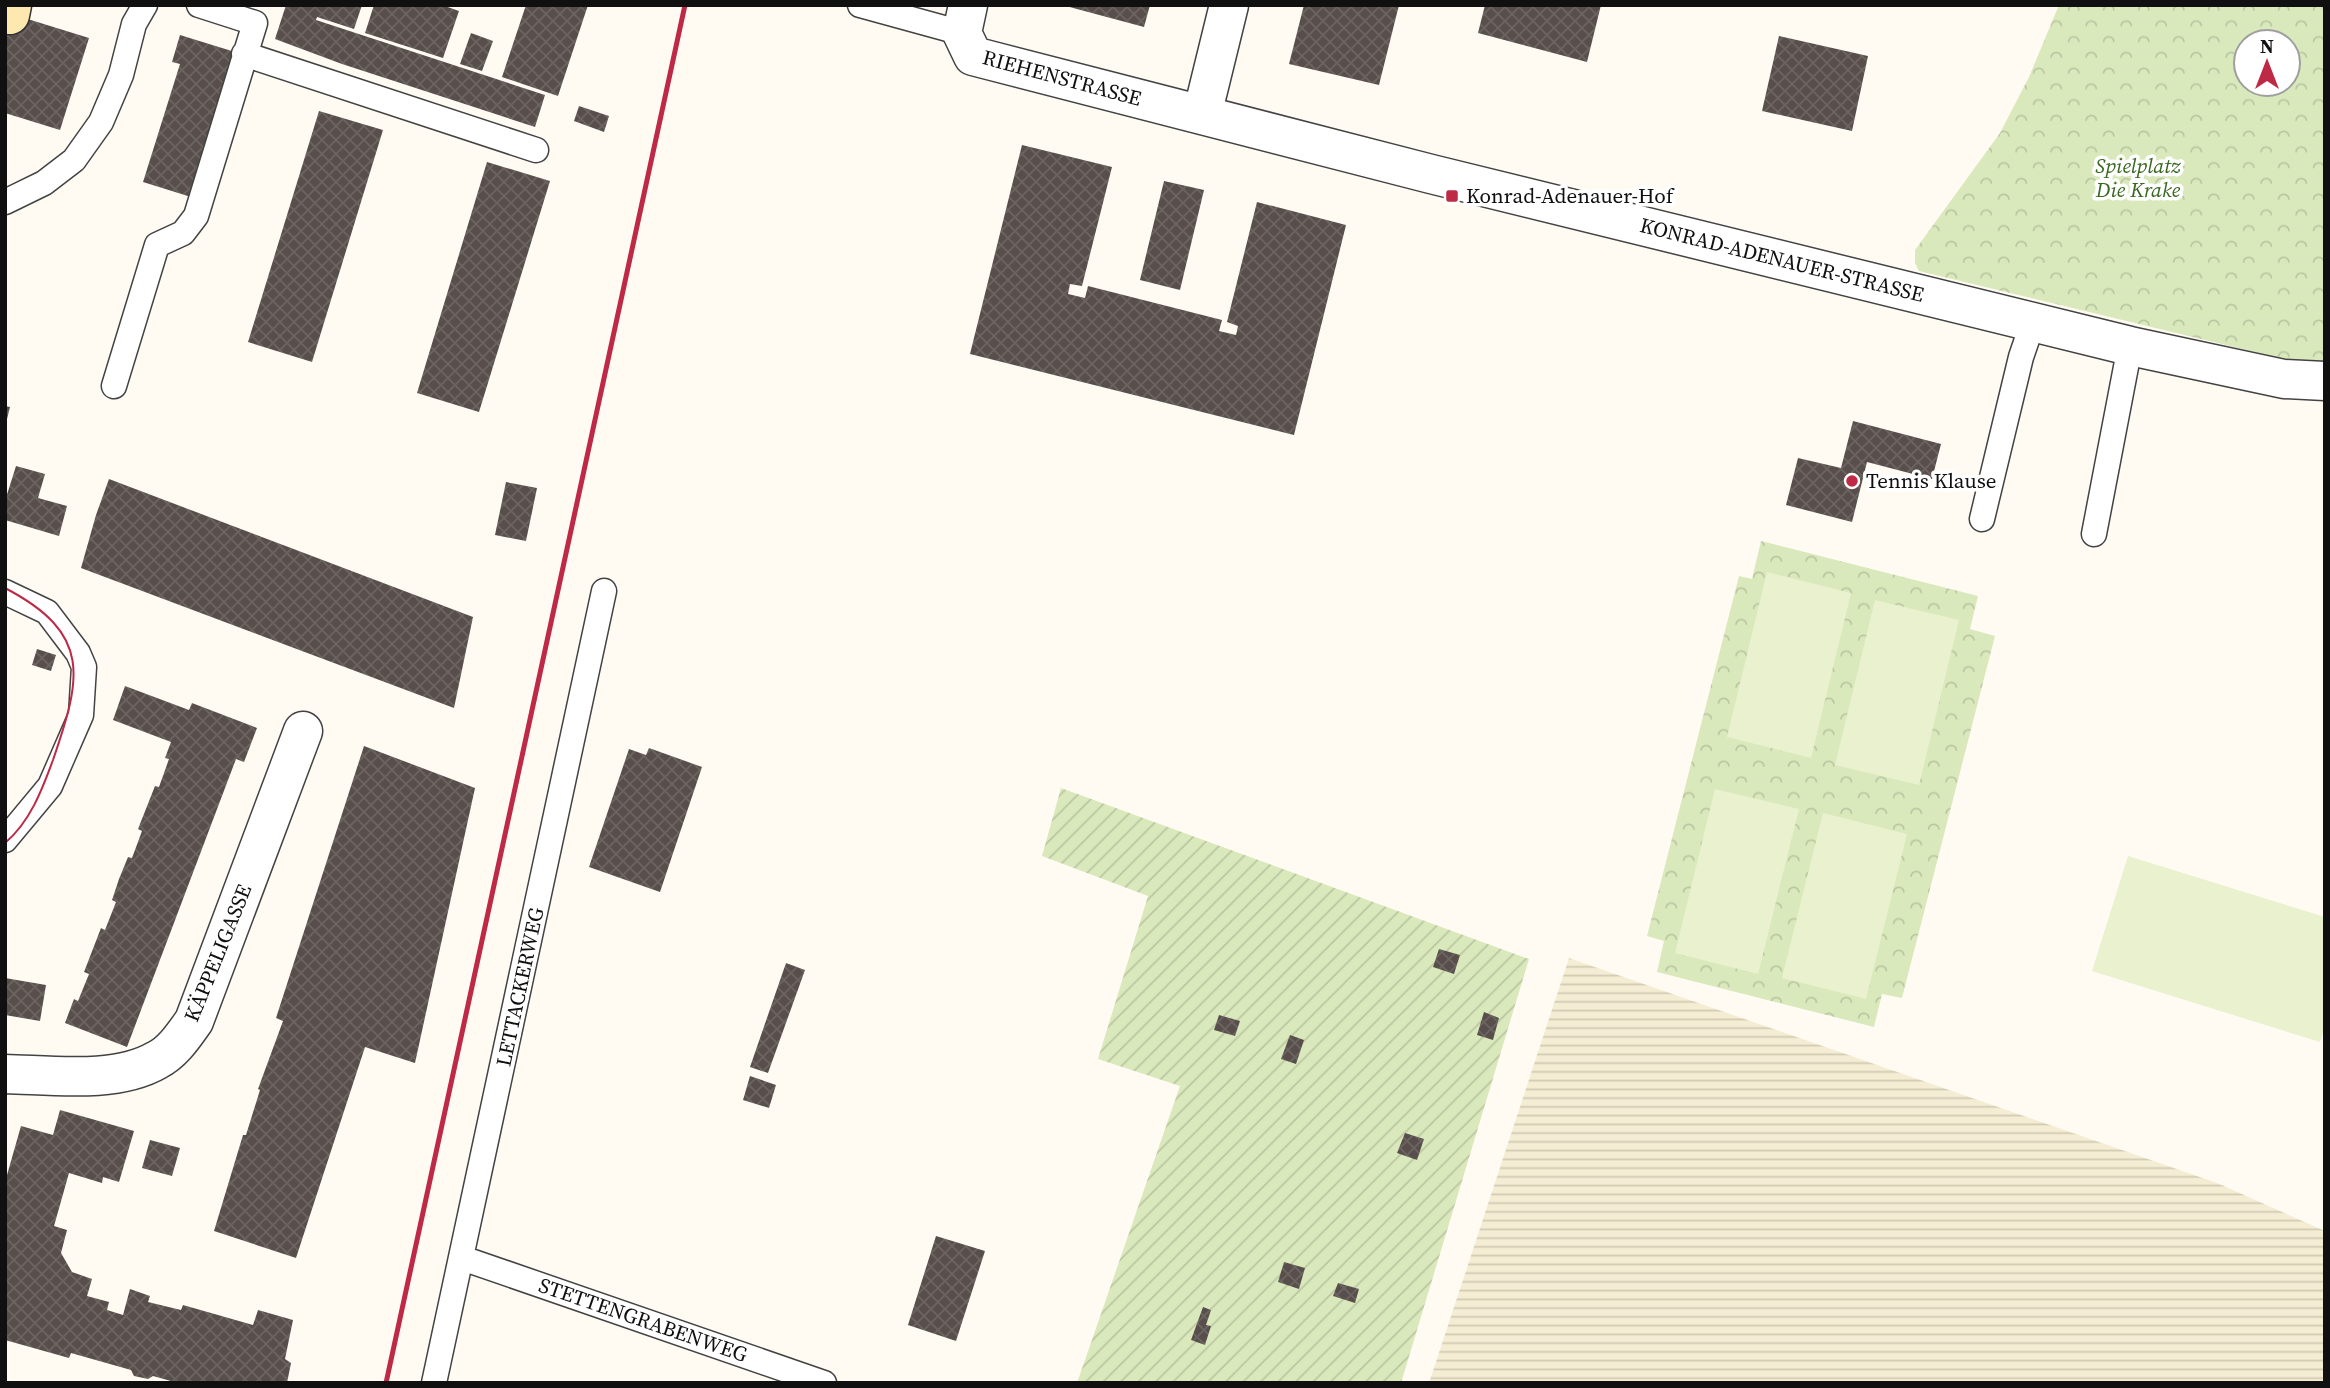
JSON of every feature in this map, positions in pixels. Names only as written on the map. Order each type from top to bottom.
[{"type":"street","points":[[1202,115],[1229,5]]},
{"type":"street","name":"RIEHENSTRASSE","points":[[965,19],[973,56],[1202,115]]},
{"type":"street","name":"KONRAD-ADENAUER-STRASSE","points":[[1202,115],[2130,346],[2284,379],[2325,381]]},
{"type":"street","name":"KÄPPELIGASSE","points":[[5,1074],[107,1075],[133,1071],[158,1060],[181,1040],[194,1021],[303,731]]},
{"type":"lane","points":[[5,202],[44,183],[74,159],[101,122],[121,75],[134,24],[145,5]]},
{"type":"lane","points":[[114,386],[157,245],[183,233],[196,216],[255,23],[199,5]]},
{"type":"lane","points":[[860,5],[965,19]]},
{"type":"lane","points":[[244,54],[536,150]]},
{"type":"lane","points":[[1982,519],[2021,357],[2033,323]]},
{"type":"lane","points":[[2095,534],[2130,346]]},
{"type":"lane","name":"LETTACKERWEG","points":[[434,1383],[604,591]]},
{"type":"lane","points":[[5,592],[47,612],[78,653],[84,667],[81,715],[50,786],[5,840]]},
{"type":"lane","name":"STETTENGRABENWEG","points":[[462,1258],[824,1383]]},
{"type":"shaded area","points":[[1569,958],[2217,1183],[2325,1231],[2325,1383],[1429,1383]]},
{"type":"green space","name":"Spielplatz Die Krake","points":[[2059,5],[2325,5],[2325,362],[2288,360],[1919,271],[1915,263],[1915,250],[2000,133],[2029,77]]},
{"type":"green space","points":[[1761,541],[1978,596],[1970,629],[1995,636],[1902,998],[1882,994],[1874,1027],[1657,972],[1664,941],[1647,936],[1739,576],[1752,579]]},
{"type":"green space","points":[[1767,572],[1851,593],[1811,758],[1727,737]]},
{"type":"green space","points":[[1875,600],[1959,620],[1919,785],[1835,765]]},
{"type":"green space","points":[[1061,788],[1529,959],[1401,1383],[1077,1383],[1180,1086],[1098,1059],[1148,896],[1042,856]]},
{"type":"green space","points":[[1715,789],[1799,809],[1758,974],[1675,953]]},
{"type":"green space","points":[[1823,813],[1907,834],[1866,999],[1782,978]]},
{"type":"green space","points":[[2128,856],[2325,917],[2325,1026],[2320,1042],[2092,971]]},
{"type":"building","points":[[286,5],[362,5],[354,29],[317,17],[316,20],[545,95],[535,127],[342,64],[275,39]]},
{"type":"building","points":[[374,5],[442,5],[459,11],[443,58],[365,33]]},
{"type":"building","points":[[526,5],[588,5],[558,96],[502,77]]},
{"type":"building","points":[[1062,5],[1150,5],[1144,27]]},
{"type":"building","points":[[1304,5],[1399,5],[1379,85],[1289,64]]},
{"type":"building","points":[[1485,5],[1601,5],[1587,62],[1478,33]]},
{"type":"building","points":[[5,12],[89,38],[60,130],[5,113]]},
{"type":"building","points":[[471,33],[493,41],[482,71],[460,64]]},
{"type":"building","points":[[180,35],[235,52],[191,197],[143,182],[180,64],[172,62]]},
{"type":"building","points":[[1779,36],[1868,56],[1852,131],[1762,111]]},
{"type":"building","points":[[579,106],[609,116],[604,132],[574,121]]},
{"type":"building","points":[[319,111],[383,130],[312,362],[248,342]]},
{"type":"building","points":[[1022,145],[1112,167],[1082,286],[1070,284],[1068,294],[1085,298],[1088,286],[1222,320],[1219,331],[1236,335],[1238,326],[1227,322],[1257,202],[1346,225],[1294,435],[970,354]]},
{"type":"building","points":[[487,162],[550,181],[479,412],[417,393]]},
{"type":"building","points":[[1164,181],[1204,190],[1180,290],[1140,280]]},
{"type":"building","points":[[5,406],[10,407],[6,423],[5,423]]},
{"type":"building","points":[[1853,421],[1941,444],[1932,479],[1867,462],[1852,522],[1786,505],[1798,458],[1841,468]]},
{"type":"building","points":[[16,466],[45,474],[38,498],[67,506],[59,536],[5,520],[5,501]]},
{"type":"building","points":[[109,479],[473,617],[454,708],[81,568]]},
{"type":"building","points":[[506,482],[537,488],[526,541],[495,535]]},
{"type":"building","points":[[37,649],[56,655],[51,671],[32,665]]},
{"type":"building","points":[[125,686],[189,710],[192,703],[257,728],[244,762],[236,759],[127,1047],[65,1023],[74,999],[78,1001],[89,974],[84,972],[101,928],[105,930],[116,902],[112,900],[119,879],[128,857],[132,858],[142,831],[138,829],[155,786],[159,787],[169,759],[165,758],[171,742],[113,720]]},
{"type":"building","points":[[364,746],[475,788],[415,1063],[365,1047],[296,1258],[214,1231],[243,1135],[246,1135],[260,1090],[258,1089],[283,1021],[276,1018]]},
{"type":"building","points":[[649,748],[702,767],[660,892],[589,867],[629,749],[646,755]]},
{"type":"building","points":[[1439,949],[1460,955],[1454,974],[1433,967]]},
{"type":"building","points":[[786,963],[805,970],[768,1073],[750,1067]]},
{"type":"building","points":[[5,978],[46,985],[40,1021],[5,1015]]},
{"type":"building","points":[[1484,1012],[1499,1018],[1493,1040],[1477,1035]]},
{"type":"building","points":[[1219,1015],[1240,1021],[1235,1036],[1214,1030]]},
{"type":"building","points":[[1290,1035],[1304,1040],[1296,1064],[1281,1059]]},
{"type":"building","points":[[750,1076],[776,1085],[769,1108],[743,1100]]},
{"type":"building","points":[[60,1110],[134,1131],[119,1182],[103,1177],[102,1183],[69,1173],[54,1226],[67,1230],[61,1253],[72,1272],[92,1279],[87,1296],[109,1302],[107,1310],[123,1315],[130,1289],[150,1296],[148,1302],[181,1310],[183,1305],[253,1325],[258,1310],[293,1320],[285,1359],[291,1363],[287,1383],[178,1383],[153,1376],[148,1379],[134,1376],[131,1370],[71,1353],[69,1358],[5,1340],[5,1182],[21,1126],[53,1135]]},
{"type":"building","points":[[1405,1133],[1424,1139],[1417,1160],[1397,1153]]},
{"type":"building","points":[[150,1140],[180,1148],[172,1176],[142,1168]]},
{"type":"building","points":[[936,1236],[985,1251],[956,1341],[908,1325]]},
{"type":"building","points":[[1284,1262],[1305,1268],[1299,1289],[1278,1282]]},
{"type":"building","points":[[1338,1283],[1359,1289],[1355,1303],[1333,1296]]},
{"type":"building","points":[[1203,1307],[1211,1310],[1206,1325],[1211,1326],[1205,1345],[1191,1340]]},
{"type":"tram line","points":[[5,588],[33,605],[54,623],[66,641],[72,660],[73,682],[63,731],[44,783],[22,825],[5,843]]},
{"type":"railway","points":[[386,1383],[685,5]]},
{"type":"place","name":"Konrad-Adenauer-Hof","points":[[1452,196]]},
{"type":"place","name":"Tennis Klause","points":[[1852,481]]}]
